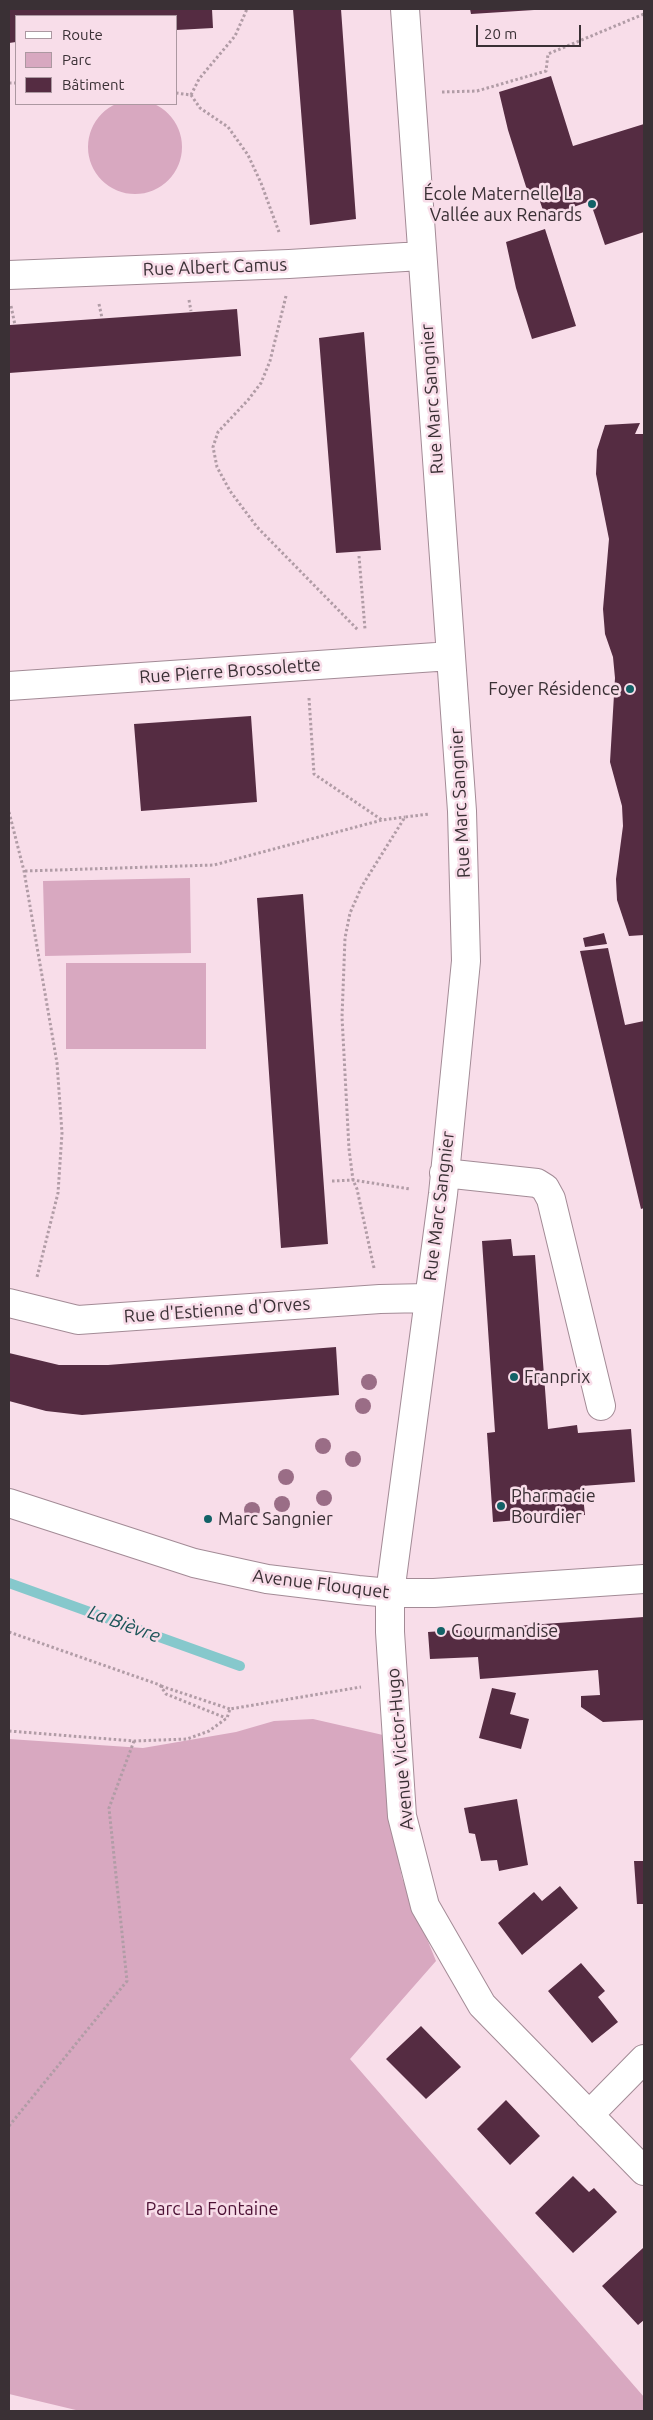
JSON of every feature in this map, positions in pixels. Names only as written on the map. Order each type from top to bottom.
[{"type":"street","name":"Rue Marc Sangnier","points":[[390,1593],[444,1184],[466,961],[462,811],[405,9]]},
{"type":"street","name":"Rue Albert Camus","points":[[10,287],[289,264],[422,256]]},
{"type":"street","name":"Rue Pierre Brossolette","points":[[9,686],[451,656]]},
{"type":"street","points":[[444,1184],[536,1183],[545,1188],[551,1199],[601,1406]]},
{"type":"street","name":"Rue d'Estienne d'Orves","points":[[19,1306],[78,1320],[380,1299],[428,1298]]},
{"type":"street","name":"Avenue Flouquet","points":[[9,1503],[194,1563],[268,1579],[390,1593],[434,1593],[644,1579]]},
{"type":"street","name":"Avenue Victor-Hugo","points":[[390,1593],[391,1642],[402,1816],[425,1906],[482,2005],[644,2171]]},
{"type":"street","points":[[588,2115],[644,2059]]},
{"type":"path","points":[[191,95],[199,79],[236,36],[247,9]]},
{"type":"path","points":[[411,94],[477,91],[546,71],[548,54],[644,14]]},
{"type":"path","points":[[10,287],[14,325]]},
{"type":"path","points":[[218,432],[213,447],[217,467],[230,491],[257,527],[387,660]]},
{"type":"path","points":[[359,556],[366,638]]},
{"type":"path","points":[[307,665],[314,774],[382,820]]},
{"type":"path","points":[[24,872],[214,865],[382,820],[462,811]]},
{"type":"path","points":[[9,812],[24,872],[57,1063],[62,1133],[58,1193],[19,1306]]},
{"type":"path","points":[[380,1299],[357,1189],[353,1180],[349,1148],[342,1017],[345,938],[350,913],[362,886],[405,817]]},
{"type":"path","points":[[332,1181],[353,1180],[444,1184]]},
{"type":"path","points":[[9,1632],[230,1709],[369,1686]]},
{"type":"path","points":[[160,1685],[166,1694],[227,1718]]},
{"type":"path","points":[[9,1731],[134,1741],[187,1739],[209,1731],[227,1718],[230,1709]]},
{"type":"path","points":[[9,2126],[127,1981],[109,1808],[134,1741]]},
{"type":"green space","points":[[115,105],[155,105],[161,108],[174,121],[181,138],[181,156],[174,173],[161,186],[144,193],[126,193],[109,186],[96,173],[89,156],[89,138],[96,121],[109,108]]},
{"type":"green space","points":[[190,878],[191,953],[45,956],[43,881]]},
{"type":"green space","points":[[66,963],[206,963],[206,1049],[66,1049]]},
{"type":"green space","name":"Parc La Fontaine","points":[[313,1719],[383,1735],[388,1807],[402,1878],[436,1961],[350,2059],[644,2397],[644,2411],[80,2411],[9,2394],[9,1739],[143,1748],[236,1732],[274,1721]]},
{"type":"building","points":[[9,9],[212,9],[213,28],[178,30],[178,15],[15,15],[15,42],[9,43]]},
{"type":"building","points":[[293,9],[341,9],[356,219],[310,225]]},
{"type":"building","points":[[470,9],[534,9],[534,10],[471,14]]},
{"type":"building","points":[[551,76],[573,146],[644,124],[644,232],[605,245],[590,201],[560,212],[562,218],[551,222],[549,214],[545,216],[536,190],[528,193],[508,130],[499,92]]},
{"type":"building","points":[[545,229],[576,326],[532,339],[516,288],[506,242]]},
{"type":"building","points":[[237,309],[241,356],[9,373],[10,325]]},
{"type":"building","points":[[364,332],[381,550],[336,553],[319,338]]},
{"type":"building","name":"Foyer Résidence","points":[[640,423],[635,434],[644,434],[644,935],[629,936],[617,900],[616,879],[623,826],[622,806],[610,762],[615,678],[613,657],[605,634],[603,609],[609,539],[596,474],[597,450],[605,425]]},
{"type":"building","points":[[251,716],[257,802],[141,811],[134,724]]},
{"type":"building","points":[[303,894],[328,1244],[281,1248],[257,898]]},
{"type":"building","points":[[604,933],[607,944],[585,947],[583,938]]},
{"type":"building","points":[[608,948],[625,1025],[644,1021],[644,1208],[641,1209],[580,951]]},
{"type":"building","points":[[511,1239],[513,1256],[535,1255],[548,1429],[577,1425],[578,1433],[631,1429],[635,1482],[582,1486],[585,1515],[493,1522],[487,1433],[495,1432],[482,1241]]},
{"type":"building","points":[[336,1347],[339,1395],[82,1415],[46,1411],[9,1401],[9,1353],[59,1365],[108,1365]]},
{"type":"building","points":[[644,1617],[644,1720],[603,1722],[581,1707],[581,1696],[600,1695],[598,1670],[480,1679],[478,1657],[430,1659],[428,1632]]},
{"type":"building","points":[[492,1688],[516,1693],[510,1714],[529,1719],[521,1749],[479,1738]]},
{"type":"building","points":[[517,1799],[528,1865],[499,1871],[497,1860],[481,1861],[475,1834],[469,1833],[464,1808]]},
{"type":"building","points":[[634,1861],[644,1861],[644,1904],[637,1904]]},
{"type":"building","points":[[560,1886],[578,1908],[522,1955],[498,1923],[534,1892],[542,1901]]},
{"type":"building","points":[[581,1963],[605,1991],[598,1997],[618,2022],[592,2043],[548,1991]]},
{"type":"building","points":[[421,2026],[461,2067],[426,2099],[386,2059]]},
{"type":"building","points":[[506,2100],[540,2136],[510,2165],[477,2129]]},
{"type":"building","points":[[573,2176],[589,2192],[594,2188],[617,2212],[573,2253],[535,2213]]},
{"type":"building","points":[[643,2248],[644,2320],[638,2325],[602,2286]]},
{"type":"waterway","name":"La Bièvre","points":[[9,1583],[240,1666]]},
{"type":"place","name":"École Maternelle La Vallée aux Renards","points":[[592,204]]},
{"type":"place","name":"Foyer Résidence","points":[[630,689]]},
{"type":"place","name":"Franprix","points":[[514,1377]]},
{"type":"place","name":"Pharmacie Bourdier","points":[[501,1506]]},
{"type":"place","name":"Marc Sangnier","points":[[208,1519]]},
{"type":"place","name":"Gourmandise","points":[[441,1631]]}]
